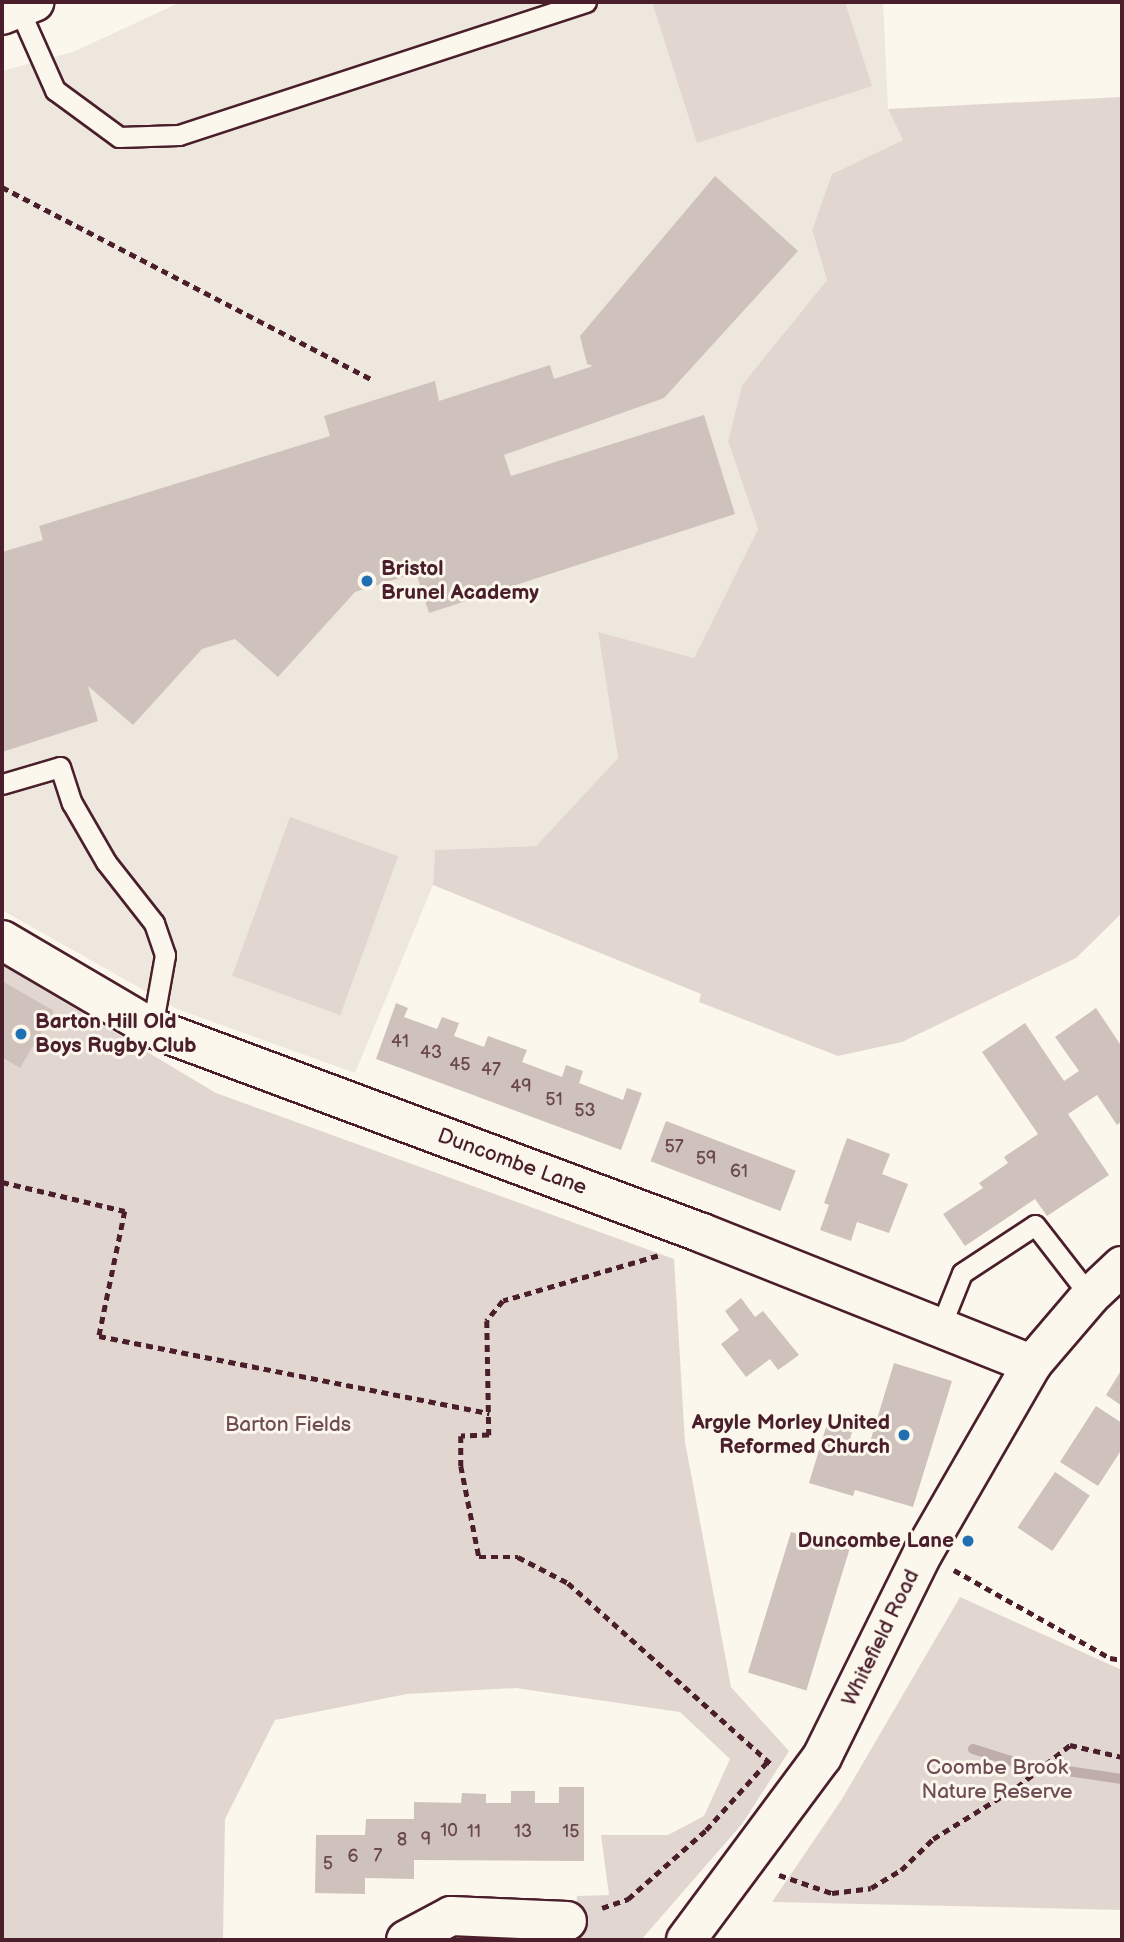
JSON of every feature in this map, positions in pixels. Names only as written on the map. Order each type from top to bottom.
[{"type":"street","name":"Duncombe Lane","points":[[2,940],[152,1028],[702,1233],[1032,1364]]},
{"type":"street","name":"Whitefield Road","points":[[686,1940],[808,1780],[923,1553],[1032,1364],[1090,1296],[1122,1266]]},
{"type":"street","points":[[406,1940],[451,1916],[567,1921]]},
{"type":"lane","points":[[19,8],[55,90],[119,137],[179,135],[586,2]]},
{"type":"lane","points":[[2,784],[60,767],[72,803],[106,862],[154,923],[165,955],[152,1028]]},
{"type":"lane","points":[[940,1328],[962,1273],[1035,1225],[1090,1296]]},
{"type":"path","points":[[2,187],[371,379]]},
{"type":"path","points":[[2,1182],[125,1210],[99,1336],[489,1413]]},
{"type":"path","points":[[702,1233],[663,1255],[503,1301],[487,1321],[489,1436],[461,1436],[461,1466],[479,1557],[518,1557],[568,1583],[767,1762],[808,1780]]},
{"type":"path","points":[[923,1553],[1110,1658],[1122,1660]]},
{"type":"path","points":[[743,1863],[832,1893],[872,1888],[901,1870],[933,1839],[1017,1787],[1070,1745],[1122,1757]]},
{"type":"path","points":[[567,1921],[628,1899],[706,1830],[767,1762]]},
{"type":"shaded area","name":"Bristol Brunel Academy","points":[[181,2],[883,2],[888,109],[903,140],[832,174],[812,230],[827,280],[742,385],[728,441],[758,529],[694,658],[598,633],[618,758],[536,846],[435,850],[433,885],[355,1073],[177,1009],[2,910],[2,71],[73,52]]},
{"type":"green space","points":[[652,2],[845,2],[872,86],[697,143]]},
{"type":"green space","points":[[1122,97],[1122,913],[1076,958],[902,1042],[838,1056],[699,1002],[701,994],[433,885],[435,850],[536,846],[618,758],[598,632],[694,658],[758,529],[728,441],[742,385],[827,280],[812,230],[832,174],[903,140],[888,109]]},
{"type":"green space","points":[[290,817],[398,856],[340,1015],[232,976]]},
{"type":"green space","name":"Barton Fields","points":[[2,965],[216,1093],[674,1259],[685,1442],[731,1687],[789,1751],[742,1824],[641,1940],[575,1940],[577,1896],[609,1895],[601,1835],[668,1835],[704,1816],[730,1759],[680,1712],[516,1688],[407,1694],[275,1720],[225,1819],[223,1940],[2,1940]]},
{"type":"green space","name":"Coombe Brook Nature Reserve","points":[[960,1597],[1122,1670],[1122,1910],[772,1902],[842,1799]]},
{"type":"building","points":[[715,176],[798,251],[664,398],[504,455],[511,476],[704,415],[735,514],[429,613],[416,573],[355,592],[278,677],[235,639],[202,649],[133,725],[88,686],[98,721],[2,752],[2,552],[43,540],[39,526],[330,436],[324,416],[435,381],[439,401],[550,365],[554,379],[593,366],[587,364],[580,336]]},
{"type":"building","name":"Barton Hill Old Boys Rugby Club","points":[[2,981],[54,1011],[20,1068],[2,1057]]},
{"type":"building","points":[[396,1003],[408,1008],[404,1017],[437,1029],[442,1017],[459,1023],[454,1036],[484,1047],[488,1036],[527,1050],[522,1062],[562,1077],[566,1065],[583,1071],[579,1083],[623,1100],[627,1088],[642,1093],[621,1150],[376,1059]]},
{"type":"building","points":[[1096,1008],[1122,1047],[1122,1121],[1117,1125],[1097,1095],[1068,1114],[1109,1175],[1047,1216],[1035,1199],[965,1246],[943,1214],[983,1188],[979,1183],[1008,1163],[1004,1157],[1038,1134],[982,1052],[1025,1023],[1064,1081],[1079,1071],[1055,1037]]},
{"type":"building","points":[[666,1121],[796,1171],[780,1211],[651,1161]]},
{"type":"building","points":[[847,1138],[890,1154],[882,1174],[908,1184],[889,1233],[857,1222],[851,1241],[820,1230],[829,1205],[824,1203]]},
{"type":"building","points":[[741,1298],[755,1317],[763,1311],[799,1355],[778,1370],[770,1359],[746,1377],[721,1344],[739,1330],[725,1311]]},
{"type":"building","name":"Argyle Morley United Reformed Church","points":[[894,1363],[952,1381],[913,1507],[855,1490],[853,1496],[809,1483],[827,1424],[852,1432],[848,1446],[867,1452]]},
{"type":"building","points":[[1122,1369],[1122,1406],[1106,1395]]},
{"type":"building","points":[[1096,1406],[1122,1423],[1122,1449],[1098,1486],[1060,1462]]},
{"type":"building","points":[[1055,1472],[1090,1495],[1052,1551],[1018,1528]]},
{"type":"building","points":[[791,1532],[849,1550],[806,1690],[748,1673]]},
{"type":"building","points":[[559,1787],[584,1787],[584,1861],[414,1860],[414,1879],[365,1878],[365,1894],[315,1893],[316,1835],[365,1835],[366,1819],[414,1819],[414,1802],[461,1803],[462,1793],[486,1794],[486,1803],[511,1803],[511,1791],[535,1791],[535,1803],[559,1803]]},
{"type":"waterway","points":[[973,1749],[1020,1764],[1122,1779]]},
{"type":"place","name":"Bristol Brunel Academy","points":[[367,581]]},
{"type":"place","name":"Barton Hill Old Boys Rugby Club","points":[[21,1034]]},
{"type":"place","name":"Argyle Morley United Reformed Church","points":[[904,1435]]},
{"type":"place","name":"Duncombe Lane","points":[[968,1541]]}]
